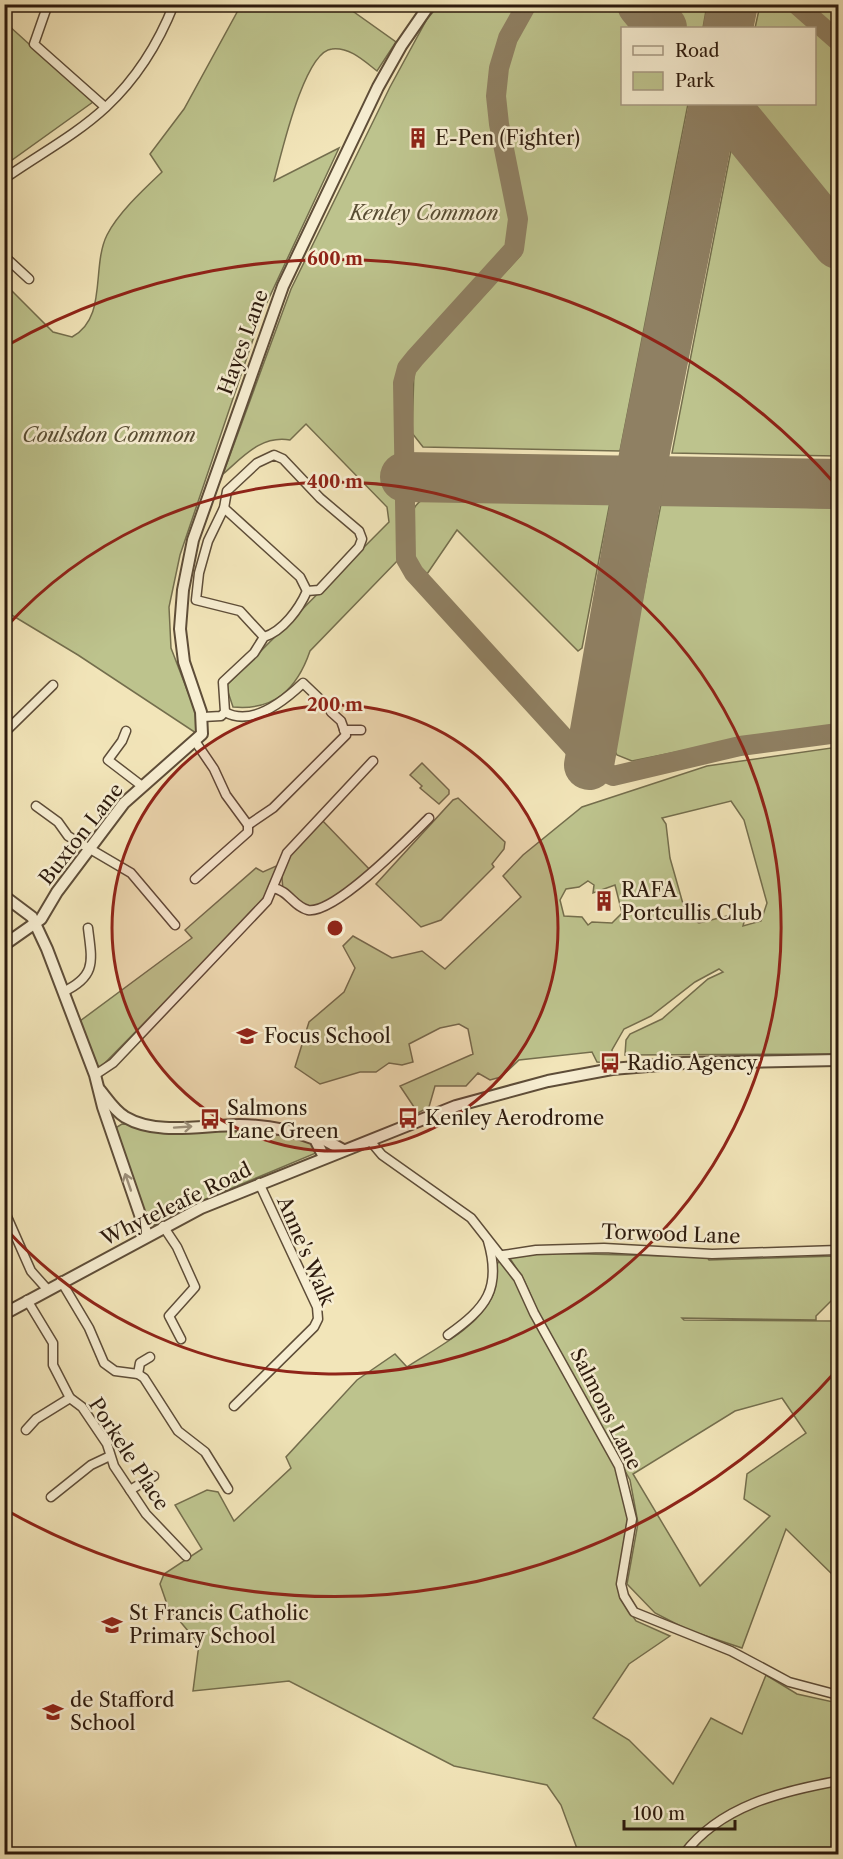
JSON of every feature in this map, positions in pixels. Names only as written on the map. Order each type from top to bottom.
[{"type":"street","points":[[48,4],[34,44],[105,107]]},
{"type":"street","points":[[4,178],[105,107],[158,40],[174,4]]},
{"type":"street","name":"Hayes Lane","points":[[202,717],[184,662],[180,629],[184,578],[195,532],[283,286],[378,87],[401,46],[430,4]]},
{"type":"street","points":[[4,256],[29,279]]},
{"type":"street","points":[[264,637],[240,611],[196,600],[199,573],[208,541],[224,508],[227,492],[236,480],[248,473],[256,463],[274,455],[283,459],[320,498],[359,531],[362,539],[359,547],[319,590],[307,591]]},
{"type":"street","points":[[224,508],[300,577],[307,591],[301,605],[274,634],[264,637],[254,653],[223,682],[225,712]]},
{"type":"street","points":[[225,712],[239,719],[247,718],[286,699],[303,683],[341,721],[346,735],[273,808],[248,825]]},
{"type":"street","points":[[4,733],[53,685]]},
{"type":"street","points":[[195,879],[248,832],[248,825],[226,795],[214,769],[195,741],[202,734],[202,717],[220,716],[225,712]]},
{"type":"street","points":[[126,730],[122,741],[108,760],[142,786]]},
{"type":"street","points":[[344,730],[361,730]]},
{"type":"street","name":"Buxton Lane","points":[[4,945],[34,925],[124,803],[195,741]]},
{"type":"street","points":[[95,1075],[113,1064],[267,901],[275,876],[287,853],[373,761]]},
{"type":"street","points":[[36,806],[58,822],[68,836],[88,850],[131,873],[175,925]]},
{"type":"street","points":[[273,888],[283,890],[302,908],[310,910],[320,907],[350,891],[429,818]]},
{"type":"street","points":[[4,896],[32,917],[47,949],[95,1075],[147,1235]]},
{"type":"street","points":[[63,992],[80,984],[91,967],[88,928]]},
{"type":"street","name":"Whyteleafe Road","points":[[4,1314],[163,1226],[259,1183],[343,1149],[371,1142],[394,1130],[465,1103],[548,1081],[612,1069],[684,1063],[838,1060]]},
{"type":"street","points":[[98,1087],[117,1112],[142,1124],[168,1128],[242,1125],[272,1128],[295,1131],[315,1139],[323,1139],[343,1149]]},
{"type":"street","points":[[111,1129],[119,1120],[126,1118]]},
{"type":"street","points":[[315,1139],[324,1157]]},
{"type":"street","name":"Salmons Lane","points":[[371,1142],[382,1155],[471,1218],[503,1255],[518,1278],[534,1313],[619,1466],[632,1512],[621,1584],[628,1605],[641,1617],[731,1651],[789,1682],[838,1695]]},
{"type":"street","name":"Anne's Walk","points":[[234,1406],[314,1327],[318,1319],[314,1301],[259,1183]]},
{"type":"street","points":[[4,1210],[31,1270],[47,1289]]},
{"type":"street","points":[[163,1226],[177,1247],[195,1287],[169,1316],[181,1339]]},
{"type":"street","points":[[448,1335],[475,1316],[491,1292],[493,1256],[488,1238]]},
{"type":"street","name":"Torwood Lane","points":[[503,1255],[536,1250],[604,1248],[712,1254],[838,1250]]},
{"type":"street","points":[[61,1281],[89,1328],[104,1364],[115,1371],[138,1374],[149,1385],[178,1431],[205,1452],[228,1489]]},
{"type":"street","name":"Porkele Place","points":[[27,1300],[53,1343],[53,1365],[70,1398],[82,1407],[107,1444],[114,1466],[146,1514],[186,1556]]},
{"type":"street","points":[[138,1374],[141,1363],[150,1357]]},
{"type":"street","points":[[26,1430],[36,1419],[70,1398]]},
{"type":"street","points":[[51,1497],[91,1465],[110,1456]]},
{"type":"street","points":[[130,1490],[154,1476]]},
{"type":"street","points":[[684,1854],[716,1822],[754,1803],[794,1789],[838,1781]]},
{"type":"green space","points":[[5,4],[8,25],[93,102],[5,165]]},
{"type":"green space","name":"Coulsdon Common","points":[[241,5],[344,5],[396,42],[377,71],[345,50],[332,49],[322,54],[303,85],[288,129],[274,181],[339,148],[262,313],[180,555],[169,607],[171,648],[196,713],[198,726],[196,733],[78,655],[5,611],[5,284],[53,332],[72,337],[83,328],[95,305],[102,248],[107,235],[124,210],[162,172],[150,154],[184,109]]},
{"type":"green space","name":"Kenley Common","points":[[439,5],[522,5],[504,37],[495,66],[491,97],[493,126],[513,218],[508,249],[403,366],[398,383],[401,557],[310,651],[298,676],[282,695],[260,705],[233,707],[226,686],[389,522],[387,507],[306,424],[290,440],[280,439],[261,444],[245,454],[223,474],[291,289],[390,87],[427,19]]},
{"type":"green space","points":[[535,5],[707,5],[703,27],[621,27],[621,105],[688,105],[620,451],[423,447],[412,433],[414,371],[520,256],[526,217],[503,104],[504,73],[525,17]]},
{"type":"green space","points":[[760,5],[791,5],[813,27],[755,27]]},
{"type":"green space","points":[[809,5],[838,5],[838,34]]},
{"type":"green space","points":[[816,29],[838,51],[838,456],[672,453],[740,105],[816,105]]},
{"type":"green space","points":[[426,498],[610,502],[582,648],[578,651],[457,530],[427,574],[412,559],[410,533],[414,508]]},
{"type":"green space","points":[[661,504],[838,508],[838,727],[706,746],[632,761],[617,755],[613,747]]},
{"type":"green space","points":[[838,747],[838,1054],[625,1055],[626,1040],[630,1034],[662,1019],[708,979],[723,972],[719,969],[695,982],[651,1016],[624,1029],[612,1050],[613,1063],[597,1062],[592,1052],[519,1060],[501,1077],[490,1080],[478,1073],[466,1086],[435,1086],[429,1107],[418,1113],[400,1086],[473,1054],[468,1029],[459,1024],[440,1028],[409,1044],[413,1062],[402,1065],[389,1063],[376,1072],[360,1072],[320,1084],[295,1067],[309,1022],[344,992],[355,968],[343,946],[353,936],[392,958],[422,951],[445,969],[521,897],[503,876],[523,855],[582,807],[707,766]],"holes":[[[731,801],[744,820],[767,903],[761,921],[743,926],[747,911],[699,923],[687,918],[670,858],[666,824],[662,818]],[[588,881],[594,885],[593,893],[615,885],[622,913],[612,923],[592,922],[588,925],[582,917],[564,916],[560,900],[566,889],[579,887]]]},
{"type":"green space","points":[[422,763],[449,790],[449,794],[439,804],[420,788],[422,786],[410,775]]},
{"type":"green space","points":[[458,798],[505,842],[504,849],[492,864],[494,867],[441,920],[421,927],[376,884],[453,800]]},
{"type":"green space","points":[[320,818],[372,872],[350,891],[310,910],[283,890],[281,866],[265,896],[241,924],[99,1069],[80,1021],[192,938],[185,930],[256,868],[263,872],[281,864]]},
{"type":"green space","points":[[122,1124],[294,1136],[310,1142],[316,1153],[206,1199],[148,1228],[116,1131],[117,1127]]},
{"type":"green space","points":[[546,1253],[707,1257],[709,1260],[838,1256],[838,1294],[816,1316],[816,1320],[682,1318],[684,1320],[838,1321],[838,1342],[836,1343],[838,1346],[838,1580],[786,1529],[742,1648],[688,1630],[655,1613],[627,1584],[638,1523],[630,1480],[542,1321],[524,1280],[509,1257]],"holes":[[[782,1398],[806,1433],[747,1474],[744,1499],[770,1516],[700,1586],[633,1474],[735,1411]]]},
{"type":"green space","points":[[500,1259],[515,1278],[617,1469],[628,1516],[617,1584],[620,1598],[636,1621],[670,1636],[629,1664],[593,1718],[629,1740],[673,1784],[711,1718],[742,1734],[766,1675],[797,1694],[838,1703],[838,1854],[579,1854],[561,1805],[547,1785],[454,1766],[289,1681],[193,1691],[199,1644],[168,1607],[160,1584],[164,1574],[202,1549],[175,1505],[207,1490],[218,1492],[234,1521],[291,1468],[286,1457],[357,1380],[395,1354],[407,1367],[455,1336],[477,1318],[493,1295],[496,1268]]},
{"type":"taxiway","points":[[527,4],[508,38],[499,68],[496,96],[499,124],[518,219],[514,249],[415,358],[407,368],[403,383],[406,559],[414,573],[589,765],[613,776],[740,746],[838,733]]},
{"type":"taxiway","points":[[796,4],[838,41]]},
{"type":"runway","points":[[642,4],[661,27]]},
{"type":"runway","points":[[728,27],[733,4]]},
{"type":"runway","points":[[589,765],[639,481],[714,105]]},
{"type":"runway","points":[[725,105],[838,244]]},
{"type":"runway","points":[[405,477],[838,484]]},
{"type":"place","name":"E-Pen (Fighter)","points":[[418,138]]},
{"type":"place","name":"RAFA Portcullis Club","points":[[604,901]]},
{"type":"place","name":"Focus School","points":[[247,1036]]},
{"type":"place","name":"Radio Agency","points":[[610,1063]]},
{"type":"place","name":"Kenley Aerodrome","points":[[408,1118]]},
{"type":"place","name":"Salmons Lane Green","points":[[210,1119]]},
{"type":"place","name":"St Francis Catholic Primary School","points":[[112,1625]]},
{"type":"place","name":"de Stafford School","points":[[53,1712]]}]
